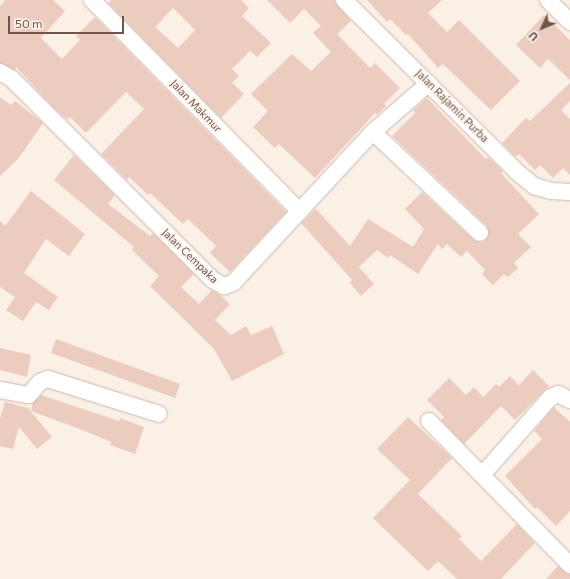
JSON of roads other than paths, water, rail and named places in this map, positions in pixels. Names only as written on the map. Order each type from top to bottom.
[{"type":"street","name":"Jalan Makmur","points":[[92,0],[300,211]]},
{"type":"street","name":"Jalan Rajamin Purba","points":[[344,0],[534,186],[551,191],[570,192]]},
{"type":"street","points":[[548,0],[570,22]]},
{"type":"street","name":"Jalan Cempaka","points":[[0,72],[12,78],[218,284],[229,286],[373,132],[429,83]]},
{"type":"street","points":[[373,132],[480,233]]},
{"type":"street","points":[[0,390],[29,395],[40,382],[48,379],[159,414]]},
{"type":"street","points":[[482,475],[550,398],[558,394],[570,400]]},
{"type":"street","points":[[428,421],[570,565]]}]
